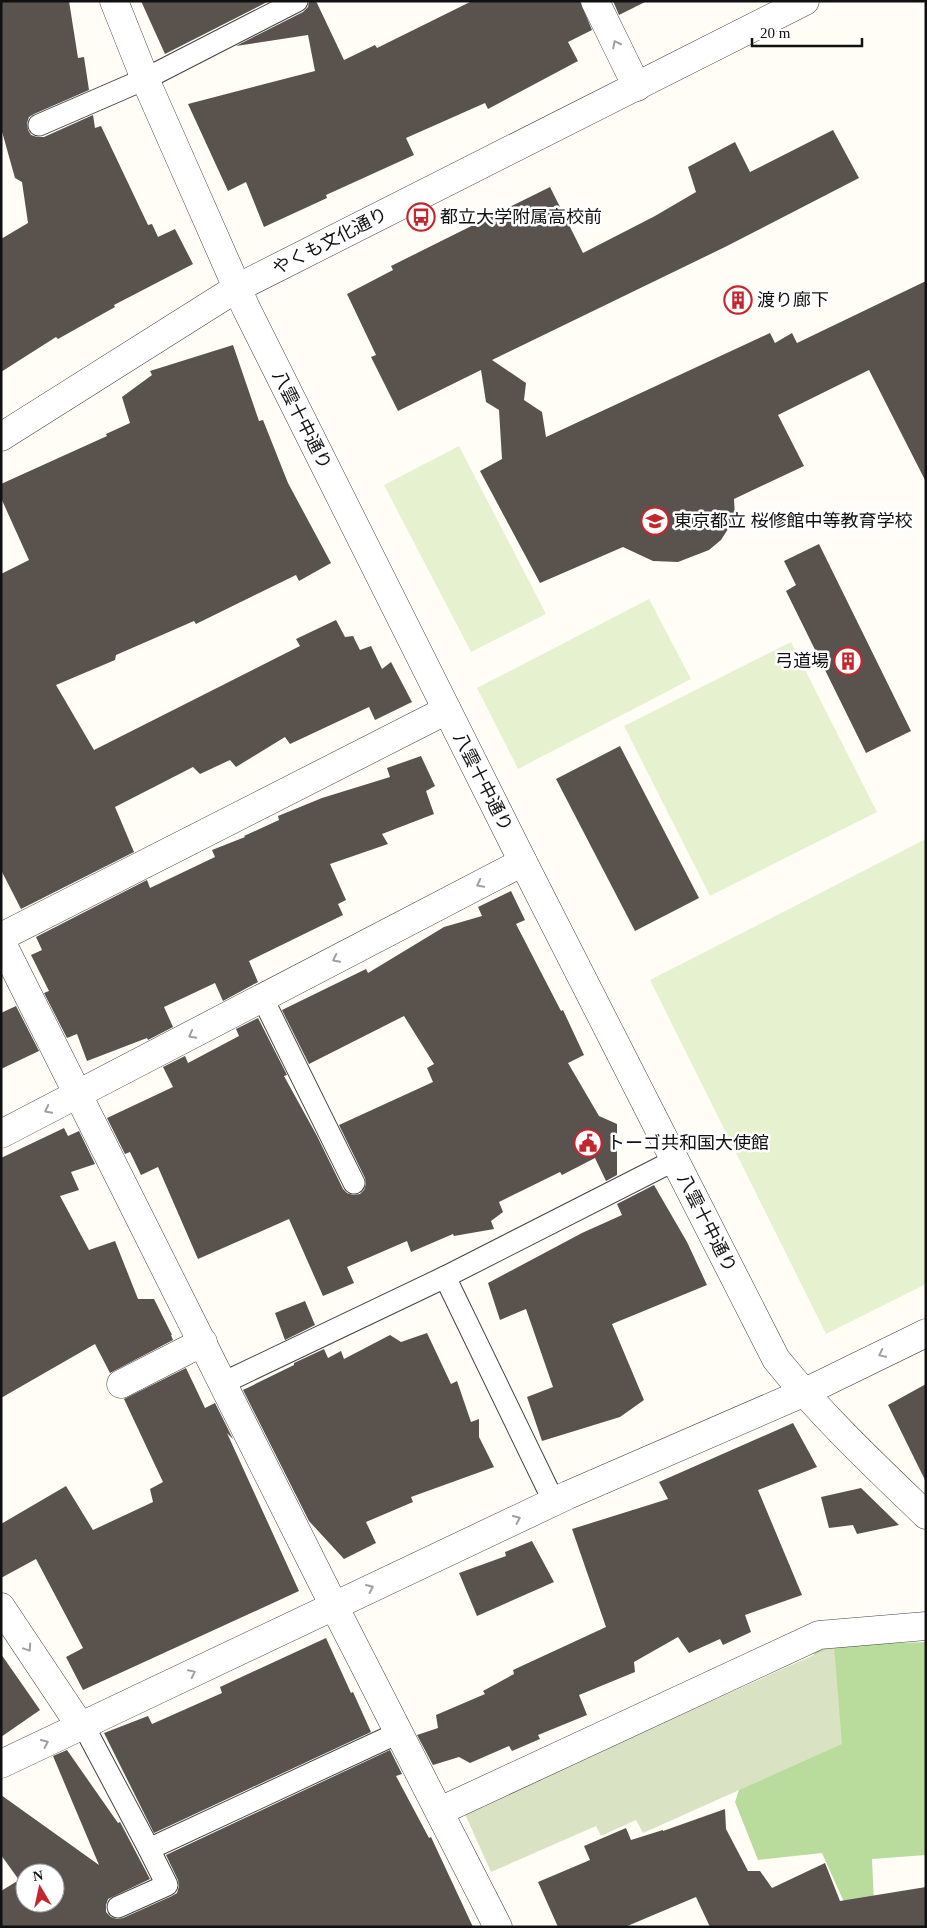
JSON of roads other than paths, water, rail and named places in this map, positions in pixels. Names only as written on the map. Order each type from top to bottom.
[{"type":"street","name":"八雲十中通り","points":[[114,1],[145,79],[236,288],[523,862],[776,1359],[803,1393],[926,1515]]},
{"type":"street","points":[[595,1],[637,87]]},
{"type":"street","name":"やくも文化通り","points":[[1,437],[236,288],[804,1]]},
{"type":"street","points":[[447,710],[1,939],[334,1606],[498,1927]]},
{"type":"street","points":[[1,1134],[523,862]]},
{"type":"street","points":[[1,1764],[554,1502],[803,1393],[926,1332]]},
{"type":"street","points":[[121,1384],[203,1342]]},
{"type":"street","points":[[1,1607],[81,1727]]},
{"type":"street","points":[[440,1811],[819,1635],[926,1626]]},
{"type":"lane","points":[[39,125],[145,79],[297,1]]},
{"type":"lane","points":[[262,997],[354,1183]]},
{"type":"lane","points":[[223,1383],[445,1277],[675,1160]]},
{"type":"lane","points":[[445,1277],[554,1502]]},
{"type":"lane","points":[[81,1727],[89,1736],[167,1885],[118,1907]]},
{"type":"lane","points":[[149,1849],[400,1732]]},
{"type":"place","name":"都立大学附属高校前","points":[[421,217]]},
{"type":"place","name":"渡り廊下","points":[[738,300]]},
{"type":"place","name":"東京都立 桜修館中等教育学校","points":[[655,521]]},
{"type":"place","name":"弓道場","points":[[848,661]]},
{"type":"place","name":"トーゴ共和国大使館","points":[[588,1143]]}]
